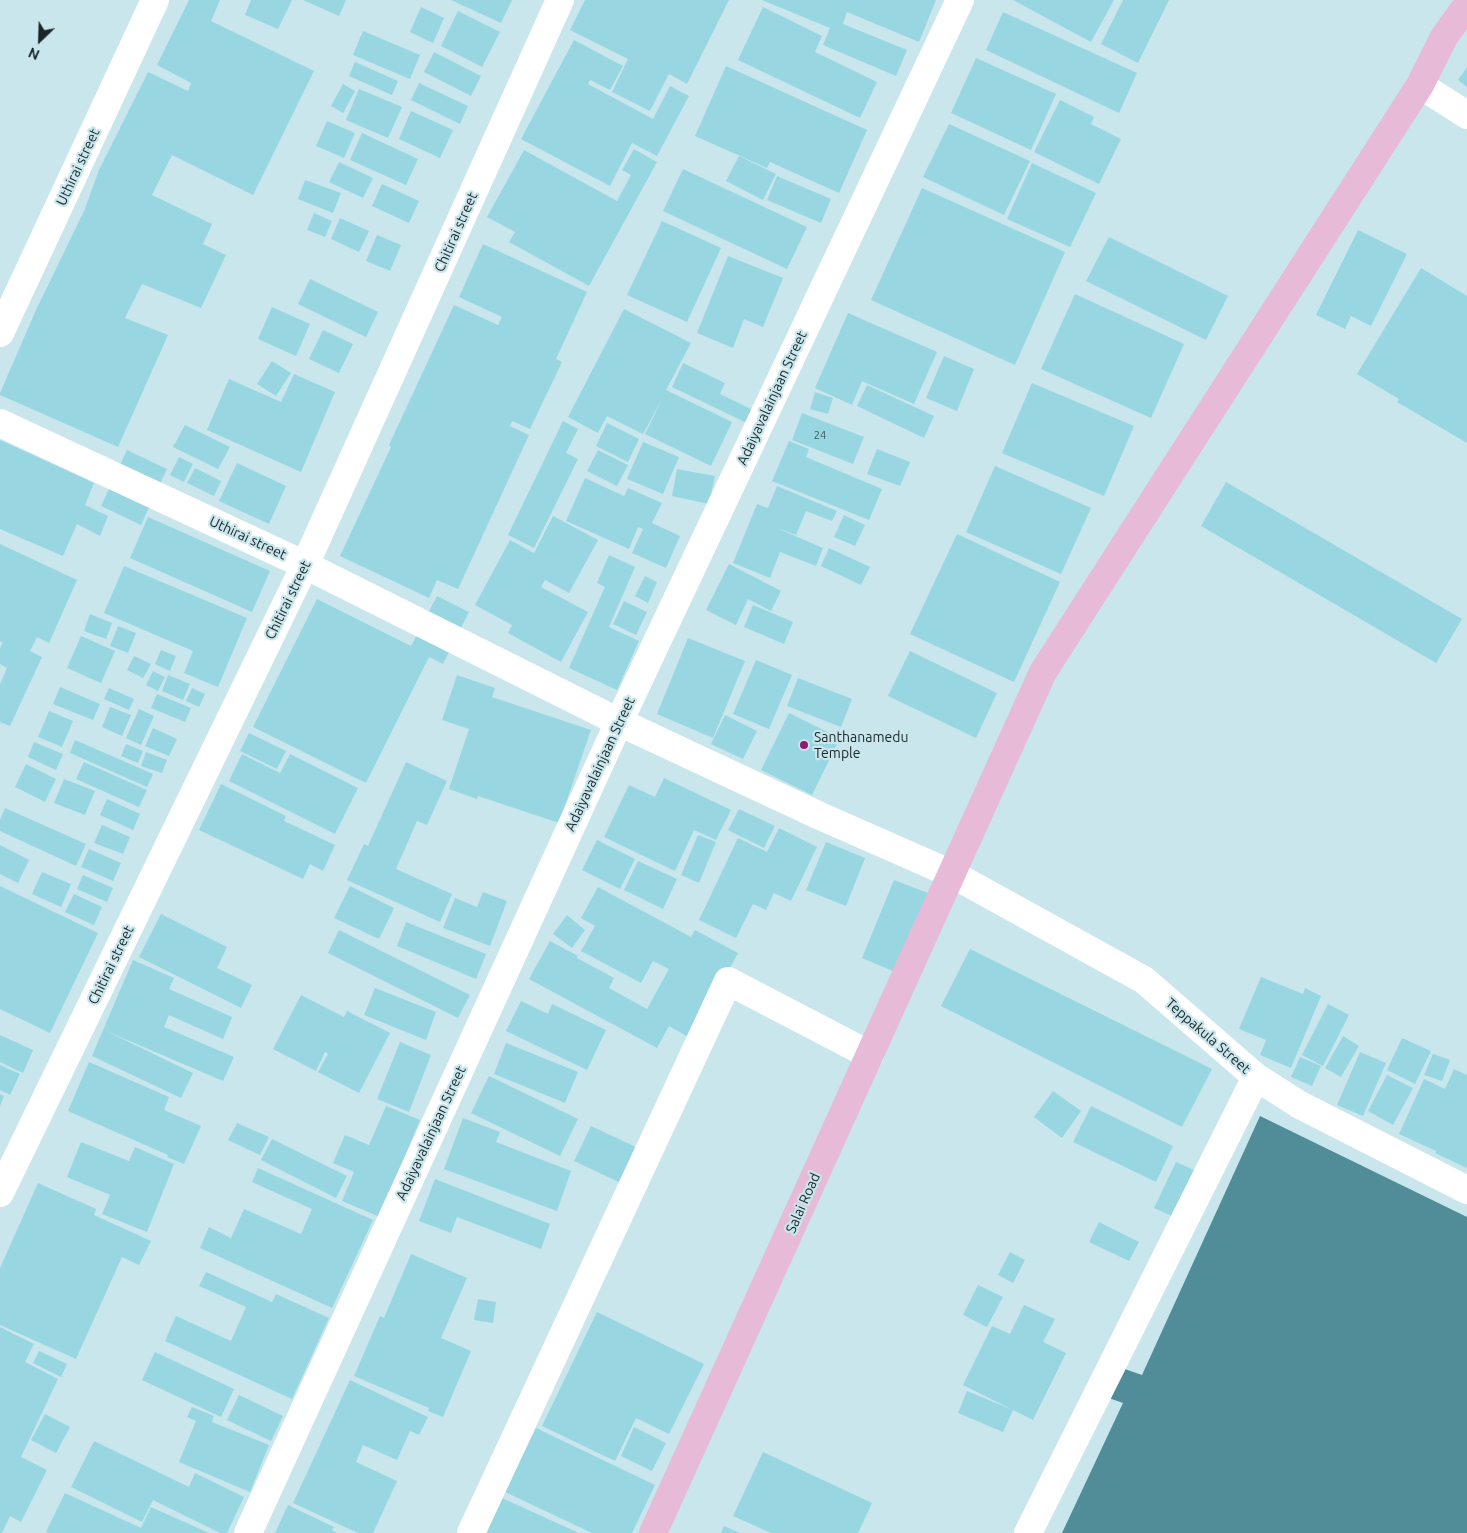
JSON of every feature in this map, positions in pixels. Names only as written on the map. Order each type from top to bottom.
[{"type":"main road","name":"Salai Road","points":[[653,1533],[1043,672],[1420,85],[1444,37],[1464,15]]},
{"type":"street","name":"Uthirai street","points":[[0,333],[155,0]]},
{"type":"street","name":"Chitirai street","points":[[0,1193],[305,565],[560,0]]},
{"type":"street","name":"Adaiyavalainjaan Street","points":[[248,1533],[619,722],[960,0]]},
{"type":"street","points":[[1420,85],[1467,114]]},
{"type":"street","name":"Uthirai street","points":[[0,423],[305,565],[619,722]]},
{"type":"street","name":"Teppakula Street","points":[[619,722],[820,816],[952,874],[1144,980],[1256,1077],[1300,1105],[1467,1190]]},
{"type":"street","points":[[471,1533],[728,981],[870,1054]]},
{"type":"street","points":[[1028,1533],[1256,1077]]},
{"type":"water","points":[[1260,1116],[1467,1217],[1467,1533],[1062,1533],[1123,1403],[1106,1397],[1119,1367],[1142,1375]]},
{"type":"building","points":[[189,0],[220,0],[211,21],[314,71],[253,195],[172,155],[152,195],[212,224],[203,244],[226,255],[201,308],[142,284],[125,318],[168,335],[118,447],[0,395],[0,393],[36,310],[84,211],[99,170],[148,72],[188,91],[191,83],[157,65]]},
{"type":"building","points":[[251,0],[292,0],[278,29],[245,15]]},
{"type":"building","points":[[303,0],[346,0],[339,16]]},
{"type":"building","points":[[451,0],[512,0],[501,23]]},
{"type":"building","points":[[585,0],[729,0],[687,84],[669,74],[650,111],[612,92],[628,59],[570,30]]},
{"type":"building","points":[[762,0],[936,0],[919,42],[847,12],[843,24],[907,50],[896,76],[823,45],[830,28]]},
{"type":"building","points":[[1013,0],[1114,0],[1091,42]]},
{"type":"building","points":[[1123,0],[1169,0],[1138,63],[1101,44]]},
{"type":"building","points":[[421,7],[444,18],[433,43],[410,32]]},
{"type":"building","points":[[763,7],[822,36],[815,52],[877,82],[860,118],[738,60]]},
{"type":"building","points":[[458,11],[500,32],[482,67],[441,46]]},
{"type":"building","points":[[1003,12],[1137,73],[1119,113],[986,50]]},
{"type":"building","points":[[363,31],[420,55],[410,79],[353,55]]},
{"type":"building","points":[[574,40],[623,66],[610,90],[590,80],[588,84],[653,119],[670,86],[689,96],[657,156],[632,143],[610,186],[521,139]]},
{"type":"building","points":[[434,52],[481,76],[471,96],[424,72]]},
{"type":"building","points":[[976,58],[1056,94],[1031,150],[951,113]]},
{"type":"building","points":[[355,62],[398,81],[392,95],[349,76]]},
{"type":"building","points":[[726,66],[867,130],[839,193],[770,162],[767,168],[695,136]]},
{"type":"building","points":[[1467,67],[1467,87],[1458,80]]},
{"type":"building","points":[[419,83],[468,106],[460,124],[411,100]]},
{"type":"building","points":[[343,84],[355,91],[343,113],[331,106]]},
{"type":"building","points":[[359,89],[402,107],[388,138],[346,120]]},
{"type":"building","points":[[1060,100],[1094,117],[1091,124],[1121,139],[1099,184],[1034,152]]},
{"type":"building","points":[[411,111],[453,130],[440,158],[399,139]]},
{"type":"building","points":[[327,121],[355,133],[344,158],[316,146]]},
{"type":"building","points":[[949,124],[1030,161],[1004,215],[923,177]]},
{"type":"building","points":[[362,133],[418,159],[406,185],[350,160]]},
{"type":"building","points":[[634,149],[657,162],[589,286],[509,242],[515,232],[487,217],[524,150],[617,201],[631,175],[622,170]]},
{"type":"building","points":[[739,156],[776,174],[763,200],[726,181]]},
{"type":"building","points":[[339,162],[373,178],[363,198],[329,182]]},
{"type":"building","points":[[1032,163],[1096,193],[1070,247],[1007,219]]},
{"type":"building","points":[[683,169],[807,227],[787,269],[663,211]]},
{"type":"building","points":[[777,176],[831,199],[821,223],[767,200]]},
{"type":"building","points":[[305,180],[341,193],[333,213],[298,199]]},
{"type":"building","points":[[382,184],[419,201],[409,223],[372,206]]},
{"type":"building","points":[[922,188],[1065,252],[1015,365],[871,300]]},
{"type":"building","points":[[314,213],[332,221],[325,237],[307,230]]},
{"type":"building","points":[[340,218],[369,231],[359,252],[331,239]]},
{"type":"building","points":[[662,221],[721,248],[687,322],[627,295]]},
{"type":"building","points":[[1358,230],[1407,254],[1371,326],[1351,316],[1345,329],[1316,315]]},
{"type":"building","points":[[377,235],[401,245],[390,271],[366,261]]},
{"type":"building","points":[[1109,237],[1228,296],[1206,340],[1086,281]]},
{"type":"building","points":[[483,244],[587,292],[556,359],[562,362],[530,429],[512,421],[510,426],[529,435],[458,589],[437,580],[429,598],[340,556],[454,305],[498,325],[502,317],[459,297]]},
{"type":"building","points":[[728,256],[783,278],[763,327],[744,319],[733,348],[697,333]]},
{"type":"building","points":[[1421,268],[1467,296],[1467,443],[1397,402],[1399,399],[1357,374]]},
{"type":"building","points":[[310,279],[378,312],[366,337],[298,304]]},
{"type":"building","points":[[1075,294],[1184,344],[1151,418],[1041,369]]},
{"type":"building","points":[[272,307],[310,324],[296,356],[258,339]]},
{"type":"building","points":[[624,309],[691,343],[666,390],[732,422],[711,466],[645,434],[663,397],[643,434],[607,416],[598,433],[568,417]]},
{"type":"building","points":[[848,313],[937,352],[914,404],[862,381],[852,405],[815,388]]},
{"type":"building","points":[[323,330],[353,344],[339,373],[309,359]]},
{"type":"building","points":[[944,356],[974,369],[957,411],[926,398]]},
{"type":"building","points":[[272,361],[291,373],[276,396],[257,384]]},
{"type":"building","points":[[683,363],[725,383],[720,394],[753,410],[747,423],[672,387]]},
{"type":"building","points":[[294,374],[335,392],[301,472],[207,430],[229,379],[281,402]]},
{"type":"building","points":[[1032,383],[1134,426],[1104,496],[1002,453]]},
{"type":"building","points":[[867,385],[934,416],[924,438],[857,406]]},
{"type":"building","points":[[815,392],[833,398],[828,414],[810,409]]},
{"type":"building","points":[[802,413],[864,437],[853,464],[792,440]]},
{"type":"building","points":[[563,421],[578,429],[566,453],[578,459],[534,548],[508,535]]},
{"type":"building","points":[[607,423],[639,439],[628,462],[596,446]]},
{"type":"building","points":[[185,425],[230,447],[218,469],[173,447]]},
{"type":"building","points":[[0,440],[94,483],[85,505],[108,516],[100,536],[77,524],[63,556],[0,529]]},
{"type":"building","points":[[789,441],[809,449],[806,457],[882,489],[869,520],[772,481]]},
{"type":"building","points":[[643,442],[679,457],[663,494],[627,479]]},
{"type":"building","points":[[877,449],[910,462],[900,486],[867,474]]},
{"type":"building","points":[[127,450],[167,469],[141,525],[101,506]]},
{"type":"building","points":[[598,450],[628,465],[617,486],[587,471]]},
{"type":"building","points":[[179,457],[193,464],[184,482],[170,475]]},
{"type":"building","points":[[237,463],[286,486],[269,524],[219,501]]},
{"type":"building","points":[[995,466],[1091,508],[1061,574],[966,532]]},
{"type":"building","points":[[195,468],[221,481],[214,496],[187,483]]},
{"type":"building","points":[[677,469],[715,476],[709,504],[672,496]]},
{"type":"building","points":[[585,478],[624,496],[628,488],[662,503],[652,523],[680,536],[666,568],[632,553],[643,529],[638,527],[629,549],[566,521]]},
{"type":"building","points":[[1226,482],[1462,619],[1436,663],[1201,526]]},
{"type":"building","points":[[777,486],[837,511],[832,521],[806,511],[796,535],[774,527],[823,548],[816,566],[780,552],[770,578],[733,563],[757,504],[768,508]]},
{"type":"building","points":[[844,515],[865,525],[855,546],[834,537]]},
{"type":"building","points":[[553,516],[598,540],[569,593],[545,580],[541,587],[588,612],[561,662],[508,633],[512,625],[475,605],[510,540],[534,553]]},
{"type":"building","points":[[148,517],[270,571],[252,612],[130,558]]},
{"type":"building","points":[[957,534],[1060,582],[1014,682],[910,634]]},
{"type":"building","points":[[0,544],[77,580],[49,643],[37,637],[30,651],[42,657],[10,726],[0,722],[0,684],[7,668],[0,664],[0,648],[3,643],[0,641]]},
{"type":"building","points":[[829,548],[870,567],[861,585],[821,566]]},
{"type":"building","points":[[609,555],[635,567],[609,627],[639,641],[617,690],[569,668],[605,587],[597,583]]},
{"type":"building","points":[[729,564],[781,591],[771,611],[748,599],[736,625],[706,610]]},
{"type":"building","points":[[124,566],[247,618],[218,687],[184,673],[193,651],[104,613]]},
{"type":"building","points":[[645,576],[657,582],[648,603],[635,596]]},
{"type":"building","points":[[437,596],[469,612],[443,664],[429,657],[366,783],[253,727],[317,599],[411,646]]},
{"type":"building","points":[[624,601],[647,612],[636,635],[613,624]]},
{"type":"building","points":[[753,605],[793,622],[784,644],[744,627]]},
{"type":"building","points":[[90,614],[112,623],[106,639],[84,631]]},
{"type":"building","points":[[118,626],[136,633],[128,653],[110,646]]},
{"type":"building","points":[[81,636],[115,651],[101,683],[67,668]]},
{"type":"building","points":[[688,638],[745,661],[713,738],[657,714]]},
{"type":"building","points":[[161,650],[176,656],[170,671],[155,664]]},
{"type":"building","points":[[910,651],[997,693],[976,738],[888,696]]},
{"type":"building","points":[[134,656],[151,664],[143,678],[127,670]]},
{"type":"building","points":[[756,660],[792,675],[769,729],[733,714]]},
{"type":"building","points":[[153,671],[165,677],[158,691],[146,685]]},
{"type":"building","points":[[168,675],[190,684],[183,700],[162,691]]},
{"type":"building","points":[[457,675],[495,688],[492,697],[591,730],[559,823],[478,796],[477,799],[449,789],[469,729],[442,720]]},
{"type":"building","points":[[798,678],[852,699],[841,727],[787,706]]},
{"type":"building","points":[[60,687],[100,704],[93,720],[53,704]]},
{"type":"building","points":[[109,688],[134,699],[129,710],[104,699]]},
{"type":"building","points":[[192,688],[205,694],[199,707],[186,701]]},
{"type":"building","points":[[157,694],[191,708],[185,722],[151,708]]},
{"type":"building","points":[[110,707],[131,715],[122,736],[102,727]]},
{"type":"building","points":[[139,709],[154,716],[141,745],[126,738]]},
{"type":"building","points":[[49,711],[73,721],[62,747],[38,737]]},
{"type":"building","points":[[789,713],[840,738],[812,795],[761,770]]},
{"type":"building","points":[[725,715],[757,731],[743,759],[711,744]]},
{"type":"building","points":[[153,728],[177,739],[169,756],[145,746]]},
{"type":"building","points":[[249,733],[286,751],[277,769],[240,751]]},
{"type":"building","points":[[75,740],[153,774],[147,787],[70,753]]},
{"type":"building","points":[[34,742],[63,754],[56,770],[28,757]]},
{"type":"building","points":[[126,744],[143,751],[138,763],[121,756]]},
{"type":"building","points":[[146,752],[167,760],[162,773],[141,766]]},
{"type":"building","points":[[242,754],[280,773],[290,754],[358,788],[335,834],[229,781]]},
{"type":"building","points":[[84,762],[147,790],[139,807],[76,779]]},
{"type":"building","points":[[406,762],[447,781],[427,825],[417,821],[396,869],[452,894],[440,922],[347,880],[364,844],[368,846]]},
{"type":"building","points":[[26,764],[56,779],[45,802],[15,787]]},
{"type":"building","points":[[664,778],[731,810],[716,840],[694,830],[675,871],[604,837],[629,785],[655,797]]},
{"type":"building","points":[[64,779],[95,791],[85,815],[54,803]]},
{"type":"building","points":[[221,784],[286,816],[284,821],[335,845],[323,871],[310,864],[303,879],[199,830]]},
{"type":"building","points":[[107,799],[140,814],[133,830],[100,815]]},
{"type":"building","points":[[5,808],[86,844],[76,866],[0,831],[0,820]]},
{"type":"building","points":[[739,809],[775,826],[764,848],[728,830]]},
{"type":"building","points":[[102,825],[130,837],[123,854],[94,843]]},
{"type":"building","points":[[779,828],[817,847],[791,901],[774,893],[766,910],[753,904],[736,938],[699,920],[738,838],[767,852]]},
{"type":"building","points":[[698,835],[716,842],[699,883],[681,875]]},
{"type":"building","points":[[597,840],[635,859],[620,889],[582,870]]},
{"type":"building","points":[[826,842],[865,858],[846,906],[806,890]]},
{"type":"building","points":[[0,845],[29,860],[18,883],[0,874]]},
{"type":"building","points":[[89,849],[121,863],[113,881],[81,867]]},
{"type":"building","points":[[638,861],[677,879],[663,909],[624,890]]},
{"type":"building","points":[[42,872],[71,884],[61,907],[32,894]]},
{"type":"building","points":[[83,875],[113,888],[107,902],[77,889]]},
{"type":"building","points":[[894,880],[928,893],[895,972],[862,958]]},
{"type":"building","points":[[0,886],[98,933],[50,1033],[0,1009]]},
{"type":"building","points":[[350,886],[394,908],[379,939],[334,918]]},
{"type":"building","points":[[598,887],[691,937],[695,930],[738,953],[692,1039],[669,1026],[657,1048],[529,979],[550,941],[614,978],[609,988],[647,1009],[669,969],[653,961],[641,983],[581,951],[595,926],[581,918]]},
{"type":"building","points":[[483,892],[507,901],[490,946],[443,928],[455,898],[477,907]]},
{"type":"building","points":[[74,894],[102,907],[94,925],[65,912]]},
{"type":"building","points":[[161,914],[227,947],[217,968],[252,985],[241,1008],[139,957]]},
{"type":"building","points":[[567,915],[585,930],[572,948],[553,934]]},
{"type":"building","points":[[406,922],[486,954],[476,979],[397,946]]},
{"type":"building","points":[[339,930],[470,995],[458,1018],[328,953]]},
{"type":"building","points":[[970,949],[1212,1069],[1182,1127],[941,1006]]},
{"type":"building","points":[[133,960],[174,978],[169,989],[232,1017],[223,1039],[169,1015],[164,1027],[234,1057],[223,1081],[106,1031],[193,1073],[181,1098],[92,1056]]},
{"type":"building","points":[[1261,977],[1303,994],[1305,988],[1321,996],[1291,1068],[1260,1055],[1266,1040],[1239,1029]]},
{"type":"building","points":[[375,988],[436,1012],[426,1040],[364,1015]]},
{"type":"building","points":[[301,995],[344,1017],[347,1011],[390,1033],[359,1093],[318,1072],[328,1054],[325,1052],[316,1071],[273,1049]]},
{"type":"building","points":[[521,1001],[548,1014],[552,1004],[606,1030],[587,1070],[506,1031]]},
{"type":"building","points":[[1328,1004],[1349,1015],[1323,1066],[1302,1055]]},
{"type":"building","points":[[0,1035],[33,1050],[23,1073],[0,1062]]},
{"type":"building","points":[[1343,1036],[1359,1046],[1341,1077],[1325,1068]]},
{"type":"building","points":[[1402,1038],[1431,1051],[1415,1084],[1387,1070]]},
{"type":"building","points":[[400,1042],[431,1055],[409,1112],[377,1099]]},
{"type":"building","points":[[506,1043],[578,1072],[565,1103],[494,1074]]},
{"type":"building","points":[[1360,1052],[1386,1063],[1363,1116],[1337,1105]]},
{"type":"building","points":[[1433,1054],[1450,1060],[1442,1081],[1424,1075]]},
{"type":"building","points":[[1300,1057],[1321,1066],[1312,1086],[1291,1077]]},
{"type":"building","points":[[89,1062],[169,1097],[164,1110],[201,1126],[184,1164],[167,1157],[168,1155],[68,1111]]},
{"type":"building","points":[[0,1065],[20,1074],[10,1095],[0,1090]]},
{"type":"building","points":[[1454,1069],[1467,1075],[1467,1168],[1399,1134],[1424,1079],[1445,1089]]},
{"type":"building","points":[[1387,1075],[1413,1088],[1393,1125],[1368,1111]]},
{"type":"building","points":[[489,1076],[578,1119],[560,1156],[471,1113]]},
{"type":"building","points":[[1053,1091],[1081,1111],[1062,1138],[1034,1117]]},
{"type":"building","points":[[0,1094],[4,1096],[0,1106]]},
{"type":"building","points":[[386,1106],[420,1120],[380,1217],[342,1201],[354,1172],[333,1163],[345,1135],[369,1145]]},
{"type":"building","points":[[1091,1106],[1173,1146],[1156,1182],[1073,1142]]},
{"type":"building","points":[[463,1118],[500,1132],[496,1142],[571,1171],[557,1211],[444,1169]]},
{"type":"building","points":[[237,1123],[269,1137],[260,1155],[228,1140]]},
{"type":"building","points":[[591,1126],[640,1149],[623,1184],[574,1161]]},
{"type":"building","points":[[272,1139],[347,1176],[336,1198],[261,1160]]},
{"type":"building","points":[[81,1142],[129,1161],[135,1147],[174,1164],[147,1232],[102,1214],[110,1195],[67,1177]]},
{"type":"building","points":[[1176,1162],[1196,1171],[1174,1217],[1154,1208]]},
{"type":"building","points":[[258,1168],[373,1220],[332,1308],[200,1248],[209,1227],[231,1238],[244,1209],[301,1234],[312,1209],[252,1182]]},
{"type":"building","points":[[435,1179],[550,1224],[541,1249],[457,1217],[451,1233],[419,1221]]},
{"type":"building","points":[[38,1183],[96,1209],[94,1215],[151,1241],[139,1265],[122,1257],[76,1359],[0,1325],[0,1268]]},
{"type":"building","points":[[1099,1222],[1139,1242],[1129,1261],[1089,1242]]},
{"type":"building","points":[[1010,1252],[1025,1260],[1013,1283],[998,1275]]},
{"type":"building","points":[[411,1254],[467,1278],[441,1338],[471,1351],[443,1417],[428,1411],[429,1408],[354,1376],[380,1316],[384,1318]]},
{"type":"building","points":[[206,1272],[272,1302],[276,1294],[329,1318],[292,1399],[165,1341],[176,1316],[231,1341],[246,1307],[199,1286]]},
{"type":"building","points":[[978,1285],[1003,1297],[987,1327],[963,1315]]},
{"type":"building","points":[[478,1299],[496,1302],[493,1323],[474,1320]]},
{"type":"building","points":[[1024,1305],[1055,1319],[1043,1342],[1066,1353],[1033,1420],[963,1385],[992,1326],[1010,1334]]},
{"type":"building","points":[[597,1312],[704,1364],[669,1434],[636,1418],[615,1461],[542,1426]]},
{"type":"building","points":[[0,1327],[34,1344],[25,1362],[58,1379],[21,1457],[47,1470],[21,1522],[10,1516],[2,1533],[0,1533]]},
{"type":"building","points":[[39,1351],[67,1364],[61,1377],[33,1363]]},
{"type":"building","points":[[155,1352],[234,1389],[221,1417],[142,1380]]},
{"type":"building","points":[[350,1380],[428,1417],[419,1435],[410,1431],[397,1460],[363,1445],[356,1462],[397,1481],[373,1533],[358,1533],[293,1503]]},
{"type":"building","points":[[967,1391],[1013,1410],[1003,1432],[958,1413]]},
{"type":"building","points":[[239,1395],[283,1416],[271,1441],[227,1420]]},
{"type":"building","points":[[192,1407],[214,1416],[212,1422],[269,1445],[250,1492],[179,1462],[196,1421],[187,1417]]},
{"type":"building","points":[[45,1414],[70,1427],[56,1453],[31,1440]]},
{"type":"building","points":[[634,1427],[666,1443],[652,1471],[621,1456]]},
{"type":"building","points":[[536,1428],[655,1485],[632,1533],[592,1533],[505,1492]]},
{"type":"building","points":[[94,1441],[189,1487],[195,1473],[244,1497],[227,1533],[220,1533],[153,1500],[142,1522],[71,1487]]},
{"type":"building","points":[[763,1452],[872,1503],[858,1533],[771,1533],[733,1516]]},
{"type":"building","points":[[65,1493],[141,1528],[151,1507],[209,1533],[46,1532]]},
{"type":"building","points":[[502,1498],[579,1533],[486,1533]]},
{"type":"building","points":[[288,1505],[334,1527],[332,1530],[337,1533],[275,1533]]},
{"type":"building","points":[[724,1526],[740,1533],[721,1533]]},
{"type":"place","name":"Santhanamedu Temple","points":[[804,745]]}]
